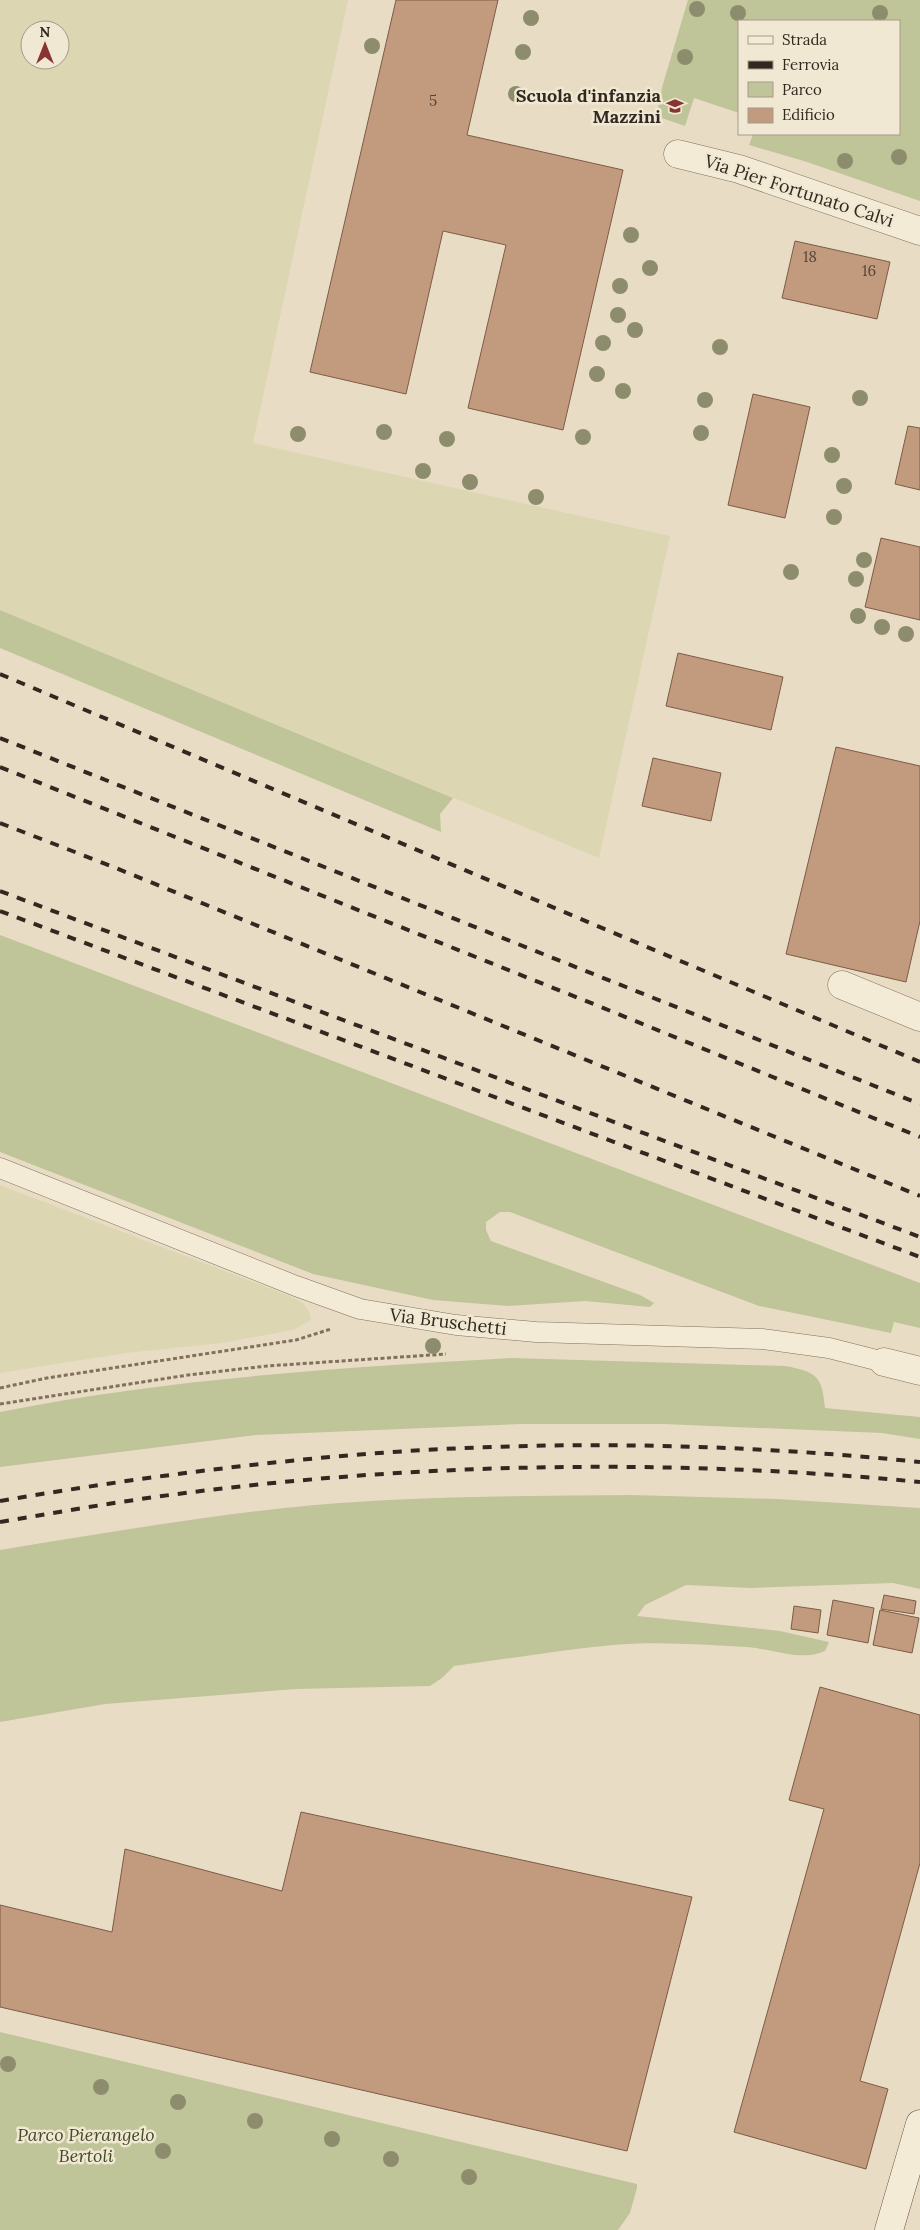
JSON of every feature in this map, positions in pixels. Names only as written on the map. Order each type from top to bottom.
[{"type":"street","name":"Via Pier Fortunato Calvi","points":[[678,154],[739,169],[920,231]]},
{"type":"street","points":[[842,985],[920,1017]]},
{"type":"street","name":"Via Bruschetti","points":[[884,1362],[920,1371]]},
{"type":"street","points":[[889,2230],[920,2124]]},
{"type":"lane","name":"Via Bruschetti","points":[[0,1168],[296,1286],[360,1309],[456,1325],[536,1332],[762,1339],[829,1348],[884,1362]]},
{"type":"path","points":[[0,1388],[47,1378],[296,1340],[344,1325],[360,1309]]},
{"type":"path","points":[[0,1404],[178,1376],[267,1366],[453,1354]]},
{"type":"shaded area","points":[[0,0],[348,0],[253,443],[670,536],[599,858],[0,610]]},
{"type":"shaded area","points":[[0,1185],[290,1296],[303,1303],[310,1313],[311,1320],[293,1330],[222,1343],[126,1353],[0,1373]]},
{"type":"green space","name":"Scuola d'infanzia Mazzini","points":[[688,0],[920,0],[920,201],[807,162],[749,145],[753,135],[900,135],[900,20],[738,20],[738,113],[694,98],[685,126],[656,116],[663,84]]},
{"type":"green space","points":[[0,610],[453,798],[440,814],[441,832],[0,648]]},
{"type":"green space","points":[[0,935],[920,1283],[920,1328],[894,1322],[891,1333],[759,1306],[510,1212],[500,1212],[486,1222],[486,1230],[491,1241],[640,1295],[654,1303],[650,1307],[585,1301],[508,1306],[433,1300],[313,1274],[0,1152]]},
{"type":"green space","points":[[512,1358],[785,1366],[811,1373],[816,1377],[822,1389],[825,1408],[920,1417],[920,1439],[882,1433],[663,1424],[522,1424],[257,1435],[0,1467],[0,1412],[64,1400],[255,1376]]},
{"type":"green space","points":[[632,1495],[777,1499],[920,1508],[920,1589],[893,1583],[751,1588],[686,1585],[645,1605],[637,1616],[780,1631],[829,1642],[825,1651],[816,1654],[796,1655],[757,1648],[697,1644],[647,1643],[613,1645],[454,1666],[442,1678],[430,1686],[296,1689],[105,1704],[0,1722],[0,1550],[196,1519],[315,1505],[434,1498]]},
{"type":"green space","name":"Parco Pierangelo Bertoli","points":[[0,2032],[637,2184],[637,2188],[630,2213],[618,2230],[0,2230]]},
{"type":"building","points":[[396,0],[498,0],[467,135],[623,170],[563,430],[468,408],[506,245],[443,231],[406,394],[310,372]]},
{"type":"building","points":[[795,241],[890,262],[877,319],[782,298]]},
{"type":"building","points":[[753,394],[810,407],[785,518],[728,505]]},
{"type":"building","points":[[908,426],[920,428],[920,490],[895,484]]},
{"type":"building","points":[[881,538],[920,547],[920,620],[865,607]]},
{"type":"building","points":[[678,653],[783,677],[771,730],[666,706]]},
{"type":"building","points":[[836,747],[920,766],[920,921],[906,982],[786,954]]},
{"type":"building","points":[[653,758],[721,773],[711,821],[642,806]]},
{"type":"building","points":[[884,1595],[916,1601],[914,1614],[881,1609]]},
{"type":"building","points":[[833,1600],[874,1608],[868,1643],[827,1635]]},
{"type":"building","points":[[794,1606],[821,1610],[818,1633],[791,1629]]},
{"type":"building","points":[[880,1610],[919,1618],[912,1653],[873,1645]]},
{"type":"building","points":[[820,1687],[920,1715],[920,1863],[860,2081],[888,2089],[866,2169],[734,2132],[824,1809],[789,1800]]},
{"type":"building","points":[[301,1812],[692,1897],[627,2151],[0,2007],[0,1905],[112,1932],[125,1849],[282,1891]]},
{"type":"railway","points":[[0,674],[920,1062]]},
{"type":"railway","points":[[0,738],[920,1104]]},
{"type":"railway","points":[[0,767],[596,1005],[920,1137]]},
{"type":"railway","points":[[0,823],[111,866],[920,1196]]},
{"type":"railway","points":[[0,891],[920,1237]]},
{"type":"railway","points":[[0,911],[920,1257]]},
{"type":"railway","points":[[0,1501],[224,1468],[376,1453],[454,1449],[610,1445],[687,1447],[843,1455],[920,1462]]},
{"type":"railway","points":[[0,1522],[193,1492],[283,1482],[465,1470],[647,1467],[738,1470],[920,1482]]},
{"type":"place","name":"Scuola d'infanzia Mazzini","points":[[675,106]]}]
